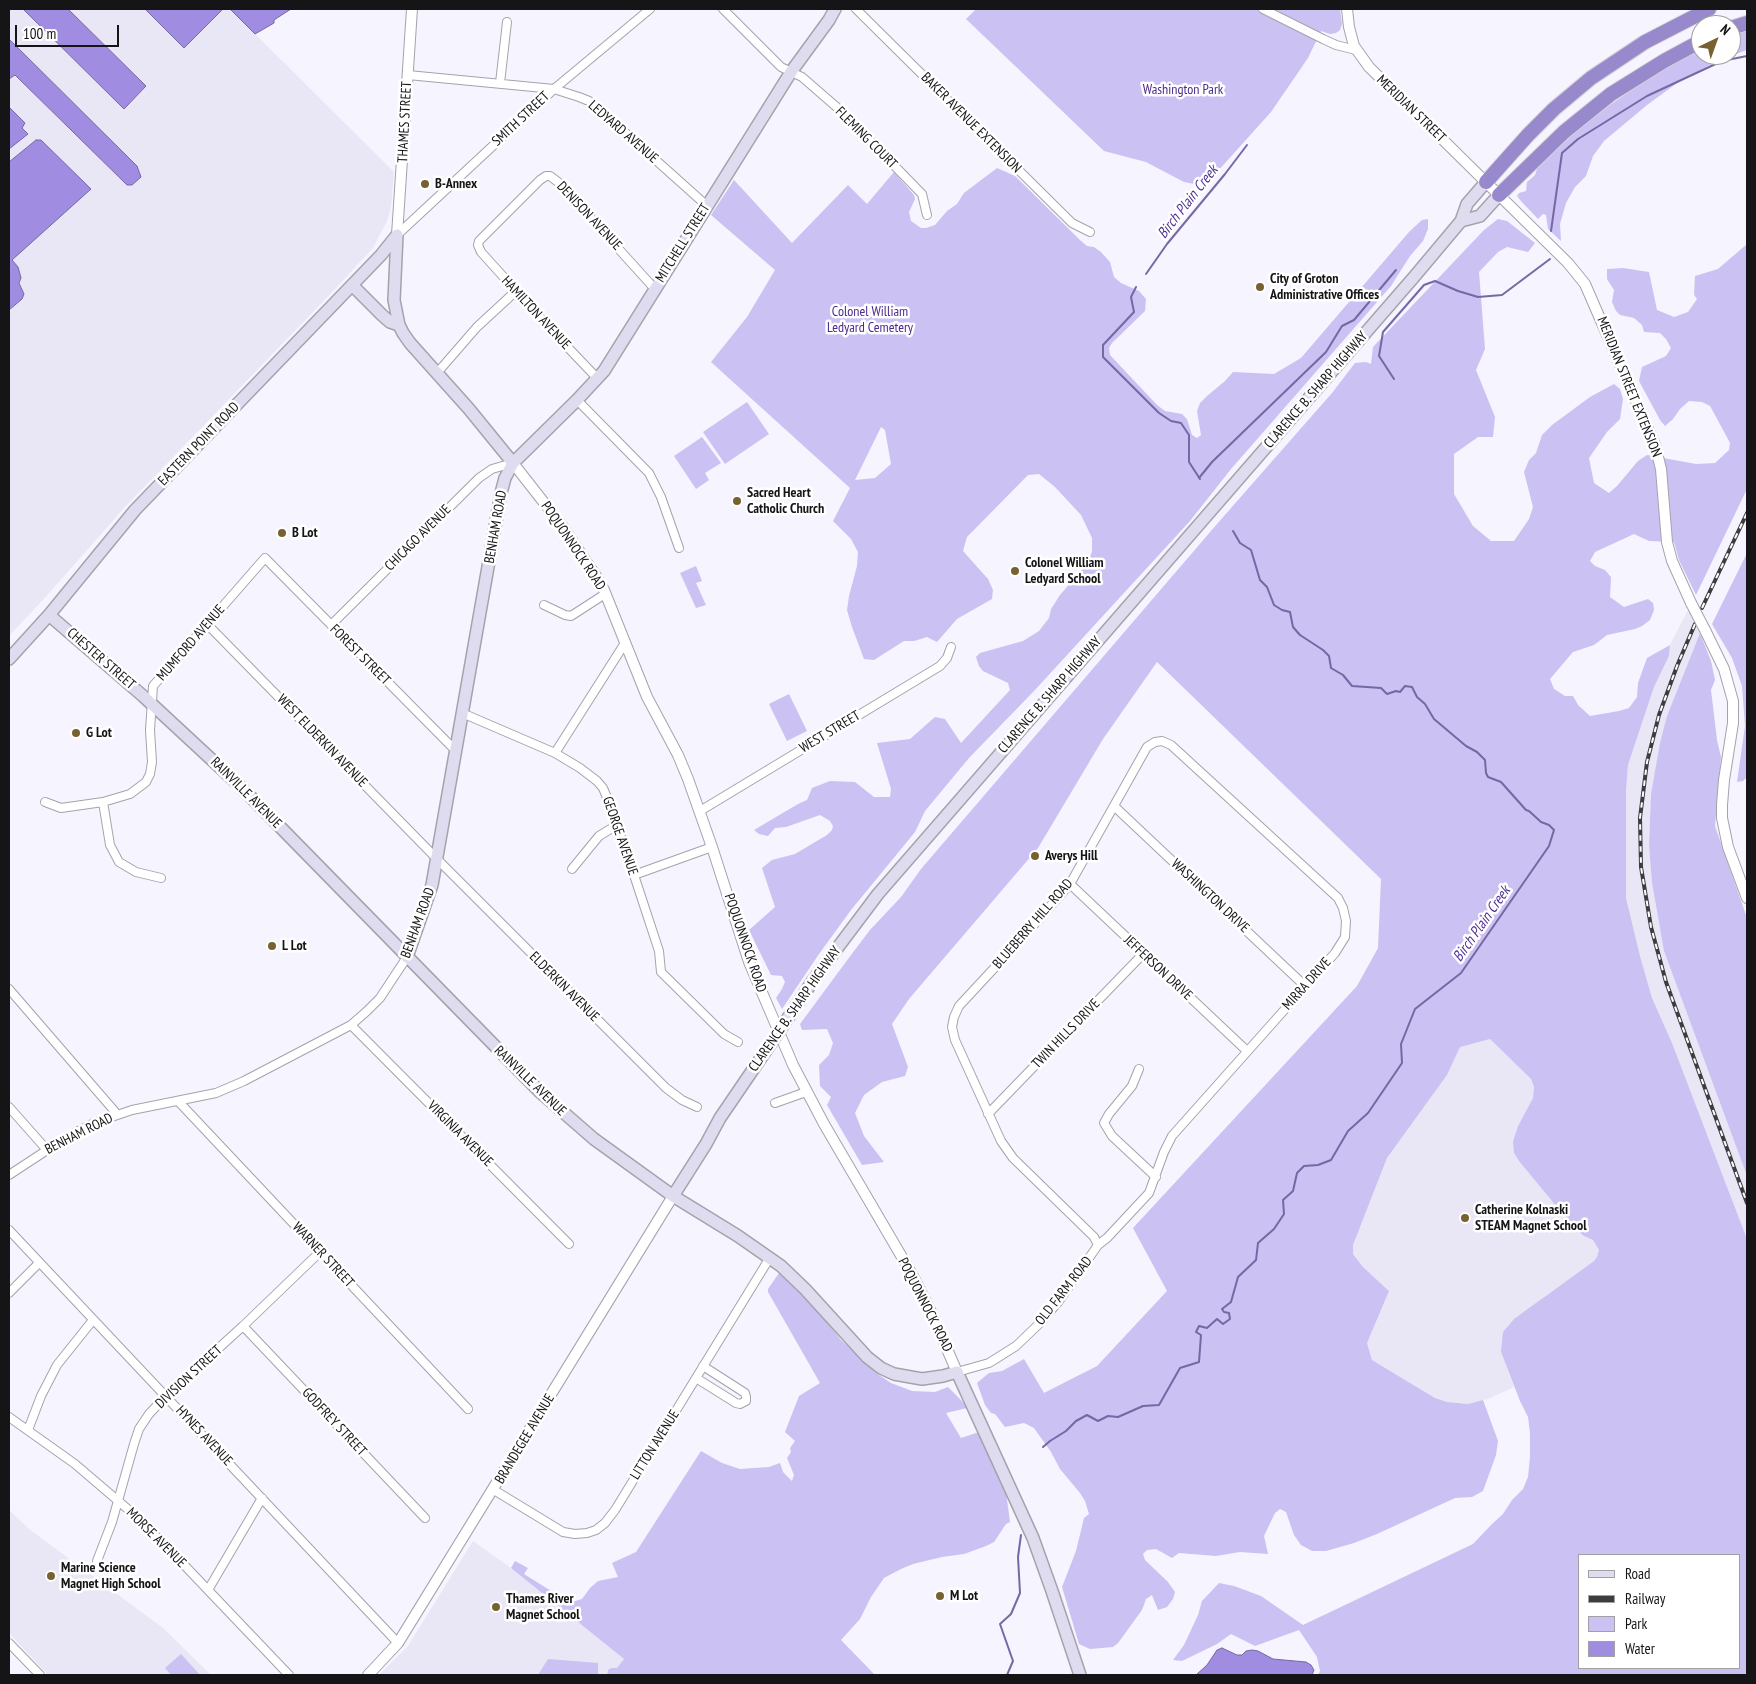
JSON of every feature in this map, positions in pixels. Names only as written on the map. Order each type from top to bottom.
[{"type":"highway","points":[[1486,182],[1554,109],[1591,78],[1644,42],[1709,9]]},
{"type":"highway","points":[[1499,195],[1564,132],[1604,100],[1643,74],[1691,47]]},
{"type":"main road","name":"MITCHELL STREET","points":[[513,463],[598,379],[791,72],[835,9]]},
{"type":"main road","name":"CLARENCE B. SHARP HIGHWAY","points":[[674,1196],[720,1118],[814,979],[878,894],[1461,222],[1467,204],[1486,182]]},
{"type":"main road","name":"CLARENCE B. SHARP HIGHWAY","points":[[1461,222],[1480,216],[1499,195]]},
{"type":"main road","name":"EASTERN POINT ROAD","points":[[9,659],[49,615],[135,510],[397,235]]},
{"type":"main road","name":"POQUONNOCK ROAD","points":[[397,235],[394,300],[399,325],[410,343],[469,408],[513,463]]},
{"type":"main road","points":[[352,284],[390,322],[399,325]]},
{"type":"main road","name":"BENHAM ROAD","points":[[408,957],[432,885],[501,494],[505,478],[513,463]]},
{"type":"main road","name":"CHESTER STREET","points":[[49,615],[152,704]]},
{"type":"main road","name":"RAINVILLE AVENUE","points":[[152,704],[239,785],[561,1111],[601,1145],[674,1196],[770,1258],[805,1289],[867,1357],[881,1368],[894,1374],[922,1379],[957,1372]]},
{"type":"main road","name":"POQUONNOCK ROAD","points":[[957,1372],[1033,1538],[1080,1675]]},
{"type":"street","name":"THAMES STREET","points":[[397,235],[412,9]]},
{"type":"street","name":"SMITH STREET","points":[[397,235],[554,89],[650,9]]},
{"type":"street","name":"FLEMING COURT","points":[[723,9],[782,66],[802,77],[840,110],[922,194],[927,215]]},
{"type":"street","name":"BAKER AVENUE EXTENSION","points":[[856,9],[1072,224],[1090,232]]},
{"type":"street","points":[[1263,9],[1336,45],[1356,50]]},
{"type":"street","name":"MERIDIAN STREET","points":[[1346,9],[1350,33],[1356,50],[1364,61],[1499,195]]},
{"type":"street","points":[[500,83],[507,22]]},
{"type":"street","name":"LEDYARD AVENUE","points":[[408,75],[554,89],[579,96],[589,102],[706,205]]},
{"type":"street","name":"DENISON AVENUE","points":[[478,245],[481,238],[540,180],[550,176],[558,182],[654,288]]},
{"type":"street","name":"MERIDIAN STREET EXTENSION","points":[[1499,195],[1582,279],[1655,445],[1661,469],[1666,542],[1672,561],[1691,603],[1724,669],[1733,702],[1733,723],[1722,796],[1722,818],[1728,846],[1747,898]]},
{"type":"street","name":"HAMILTON AVENUE","points":[[478,245],[481,252],[598,379]]},
{"type":"street","points":[[437,373],[477,327],[516,291]]},
{"type":"street","points":[[577,400],[647,470],[661,497],[679,548]]},
{"type":"street","name":"POQUONNOCK ROAD","points":[[513,463],[563,527],[596,576],[605,594],[647,697],[678,755],[700,811],[749,962],[789,1057],[806,1092],[913,1276],[957,1372]]},
{"type":"street","name":"CHICAGO AVENUE","points":[[331,625],[479,478],[492,469],[513,463]]},
{"type":"street","name":"FOREST STREET","points":[[265,558],[456,751]]},
{"type":"street","name":"MUMFORD AVENUE","points":[[45,802],[61,808],[103,802],[130,794],[146,782],[150,774],[152,762],[150,730],[153,686],[265,558]]},
{"type":"street","points":[[544,605],[571,616],[605,594]]},
{"type":"street","name":"WEST ELDERKIN AVENUE","points":[[207,624],[437,859]]},
{"type":"street","points":[[555,753],[625,643]]},
{"type":"street","name":"WEST STREET","points":[[700,811],[940,666],[951,647]]},
{"type":"street","name":"GEORGE AVENUE","points":[[462,713],[555,753],[584,771],[603,788],[659,951],[664,976],[724,1034],[738,1042]]},
{"type":"street","name":"BLUEBERRY HILL ROAD","points":[[988,1114],[955,1040],[952,1027],[959,1006],[1070,884],[1148,748],[1155,742],[1162,741]]},
{"type":"street","name":"MIRRA DRIVE","points":[[1098,1244],[1107,1238],[1149,1193],[1172,1136],[1335,953],[1345,937],[1346,921],[1338,898],[1172,745],[1162,741]]},
{"type":"street","points":[[103,802],[110,845],[120,862],[136,872],[161,878]]},
{"type":"street","name":"WASHINGTON DRIVE","points":[[1114,806],[1305,986]]},
{"type":"street","points":[[572,869],[598,837],[617,825]]},
{"type":"street","points":[[634,875],[712,847]]},
{"type":"street","name":"ELDERKIN AVENUE","points":[[437,859],[666,1088],[680,1100],[697,1107]]},
{"type":"street","name":"JEFFERSON DRIVE","points":[[1070,884],[1247,1051]]},
{"type":"street","name":"TWIN HILLS DRIVE","points":[[988,1114],[1143,954]]},
{"type":"street","name":"BENHAM ROAD","points":[[9,1175],[67,1137],[117,1114],[216,1093],[244,1082],[351,1025],[380,998],[408,957]]},
{"type":"street","points":[[9,989],[117,1114]]},
{"type":"street","name":"VIRGINIA AVENUE","points":[[351,1025],[569,1244]]},
{"type":"street","points":[[1139,1069],[1132,1086],[1104,1123],[1112,1136],[1156,1177]]},
{"type":"street","points":[[775,1103],[806,1092]]},
{"type":"street","name":"WARNER STREET","points":[[178,1101],[468,1409]]},
{"type":"street","points":[[9,1107],[47,1150]]},
{"type":"street","name":"OLD FARM ROAD","points":[[957,1372],[989,1363],[1002,1357],[1016,1346],[1059,1301],[1098,1244],[1006,1149],[988,1114]]},
{"type":"street","name":"BRANDEGEE AVENUE","points":[[368,1675],[398,1643],[674,1196]]},
{"type":"street","name":"HYNES AVENUE","points":[[9,1230],[398,1643]]},
{"type":"street","name":"DIVISION STREET","points":[[97,1561],[112,1522],[139,1429],[149,1414],[320,1252]]},
{"type":"street","name":"LITTON AVENUE","points":[[494,1490],[563,1532],[582,1534],[596,1530],[610,1517],[770,1258]]},
{"type":"street","points":[[9,1293],[39,1263]]},
{"type":"street","points":[[28,1430],[41,1396],[57,1365],[93,1320]]},
{"type":"street","name":"GODFREY STREET","points":[[243,1326],[425,1518]]},
{"type":"street","points":[[696,1378],[736,1403],[740,1404],[746,1401],[744,1393],[703,1366]]},
{"type":"street","name":"MORSE AVENUE","points":[[9,1417],[75,1464],[118,1499],[159,1539],[289,1675]]},
{"type":"street","points":[[208,1590],[262,1498]]},
{"type":"street","points":[[9,1643],[40,1675]]},
{"type":"shaded area","points":[[9,9],[23,9],[124,109],[146,86],[68,9],[145,9],[184,48],[223,9],[230,9],[394,172],[391,207],[387,221],[373,248],[125,507],[9,636],[9,310],[22,299],[24,294],[12,260],[36,140],[9,162],[9,149],[28,134],[22,127],[25,123],[9,107],[9,79],[14,75],[127,185],[137,166],[9,39]]},
{"type":"shaded area","points":[[1688,610],[1700,633],[1667,716],[1651,794],[1649,845],[1652,883],[1664,951],[1747,1176],[1747,1239],[1672,1043],[1652,998],[1626,898],[1626,791],[1628,765],[1654,687],[1669,656],[1670,645]]},
{"type":"shaded area","name":"Catherine Kolnaski STEAM Magnet School","points":[[1490,1039],[1531,1079],[1534,1087],[1533,1098],[1518,1126],[1514,1153],[1575,1229],[1593,1240],[1599,1250],[1594,1261],[1544,1297],[1501,1352],[1514,1387],[1488,1399],[1468,1404],[1447,1402],[1435,1398],[1372,1360],[1367,1343],[1389,1291],[1363,1267],[1353,1254],[1353,1245],[1387,1158],[1447,1075],[1460,1046]]},
{"type":"shaded area","name":"Marine Science Magnet High School","points":[[9,1510],[29,1529],[163,1628],[211,1675],[48,1675],[9,1633]]},
{"type":"shaded area","name":"Thames River Magnet School","points":[[473,1541],[511,1568],[624,1659],[617,1668],[608,1670],[607,1675],[379,1675],[408,1646]]},
{"type":"green space","name":"Washington Park","points":[[976,9],[1340,9],[1342,24],[1340,30],[1336,33],[1330,34],[1321,31],[1308,58],[1271,112],[1208,182],[1194,184],[1184,182],[1146,162],[1104,151],[966,19]]},
{"type":"green space","points":[[1747,29],[1747,50],[1741,52],[1741,32]]},
{"type":"green space","points":[[1691,54],[1691,65],[1710,65],[1680,81],[1647,105],[1604,141],[1593,156],[1586,176],[1575,187],[1566,203],[1560,224],[1561,241],[1548,229],[1546,215],[1543,214],[1538,219],[1517,196],[1519,193],[1526,191],[1527,182],[1535,175],[1538,166],[1591,118],[1659,71]]},
{"type":"green space","name":"Colonel William Ledyard Cemetery","points":[[997,168],[1015,176],[1080,240],[1087,246],[1094,247],[1101,252],[1110,262],[1114,277],[1121,283],[1139,291],[1146,299],[1145,311],[1112,343],[1109,348],[1110,355],[1157,405],[1165,411],[1182,414],[1187,419],[1192,435],[1197,438],[1201,435],[1197,411],[1200,403],[1233,372],[1274,374],[1301,358],[1409,232],[1422,220],[1428,219],[1428,229],[1423,241],[1410,256],[1391,286],[1231,469],[1190,521],[1034,691],[969,758],[925,811],[915,832],[851,910],[782,1009],[776,998],[785,982],[782,976],[771,975],[749,930],[775,907],[762,868],[772,860],[795,854],[827,835],[833,826],[830,821],[820,815],[786,827],[775,828],[768,836],[759,834],[754,830],[807,800],[812,788],[830,781],[855,782],[874,797],[890,797],[891,789],[877,743],[910,739],[935,717],[945,719],[961,743],[1010,690],[1008,683],[983,671],[976,657],[980,653],[1023,641],[1039,631],[1049,618],[1051,609],[1060,595],[1087,564],[1092,552],[1092,538],[1081,515],[1055,487],[1039,474],[1028,475],[967,537],[963,551],[988,579],[993,590],[992,599],[957,619],[937,642],[927,637],[914,641],[904,641],[874,660],[864,659],[847,610],[857,566],[858,552],[851,539],[833,521],[850,488],[711,362],[747,317],[775,270],[711,215],[734,180],[792,243],[848,185],[867,204],[894,172],[914,195],[915,199],[909,212],[911,221],[921,228],[935,225],[947,211],[957,204],[964,193]],"holes":[[[881,427],[885,430],[891,464],[875,478],[855,480]]]},
{"type":"green space","points":[[1498,219],[1507,221],[1535,243],[1528,252],[1507,247],[1498,252],[1479,272],[1485,349],[1476,370],[1495,417],[1493,437],[1478,437],[1454,454],[1454,494],[1473,526],[1491,541],[1514,541],[1529,519],[1533,507],[1524,472],[1529,460],[1536,453],[1542,435],[1552,425],[1590,397],[1614,384],[1620,389],[1623,399],[1620,419],[1607,432],[1589,458],[1594,483],[1609,493],[1638,461],[1647,455],[1696,464],[1715,463],[1729,450],[1730,443],[1710,406],[1702,402],[1689,401],[1665,426],[1660,420],[1639,381],[1642,367],[1666,356],[1671,348],[1660,333],[1644,332],[1642,325],[1634,318],[1620,315],[1616,311],[1612,302],[1614,290],[1607,279],[1607,269],[1623,268],[1649,272],[1657,310],[1674,317],[1688,312],[1697,299],[1694,295],[1695,276],[1718,269],[1747,244],[1747,489],[1696,595],[1679,560],[1674,542],[1649,541],[1634,534],[1595,552],[1590,561],[1595,566],[1605,570],[1611,577],[1610,597],[1624,607],[1648,599],[1653,603],[1654,610],[1650,620],[1642,626],[1607,635],[1594,645],[1573,652],[1550,679],[1554,689],[1565,696],[1573,696],[1578,705],[1590,716],[1619,711],[1629,708],[1637,697],[1638,683],[1647,658],[1670,645],[1669,656],[1654,687],[1628,765],[1626,791],[1626,898],[1652,998],[1672,1043],[1747,1239],[1747,1675],[1318,1675],[1320,1671],[1317,1657],[1299,1630],[1255,1646],[1231,1634],[1217,1644],[1182,1661],[1173,1660],[1184,1645],[1198,1615],[1202,1601],[1219,1583],[1234,1586],[1261,1596],[1303,1625],[1473,1544],[1503,1514],[1512,1500],[1523,1489],[1528,1477],[1530,1457],[1528,1417],[1501,1352],[1503,1332],[1514,1319],[1594,1261],[1599,1250],[1593,1240],[1575,1229],[1514,1153],[1513,1142],[1518,1126],[1533,1098],[1534,1087],[1531,1079],[1490,1039],[1460,1047],[1447,1075],[1387,1158],[1353,1245],[1353,1254],[1363,1267],[1389,1291],[1367,1343],[1372,1360],[1435,1398],[1447,1402],[1468,1404],[1483,1400],[1498,1441],[1496,1455],[1483,1491],[1472,1497],[1455,1498],[1377,1534],[1326,1551],[1312,1551],[1301,1545],[1294,1535],[1286,1512],[1280,1509],[1275,1513],[1264,1536],[1268,1554],[1240,1552],[1216,1556],[1179,1553],[1172,1558],[1156,1549],[1147,1550],[1143,1554],[1145,1560],[1168,1582],[1175,1592],[1173,1599],[1167,1607],[1158,1610],[1152,1595],[1146,1599],[1142,1610],[1113,1647],[1090,1649],[1079,1644],[1062,1587],[1076,1551],[1084,1518],[1089,1514],[1085,1501],[1060,1469],[1051,1452],[1034,1428],[1024,1423],[1005,1427],[985,1405],[977,1383],[989,1373],[1002,1371],[1024,1359],[1044,1393],[1097,1366],[1167,1291],[1133,1228],[1357,986],[1378,948],[1381,879],[1157,662],[1103,739],[1038,848],[909,999],[892,1024],[908,1067],[905,1076],[882,1082],[864,1095],[855,1113],[864,1136],[884,1162],[862,1165],[827,1105],[831,1097],[820,1086],[819,1065],[829,1055],[833,1043],[827,1029],[802,1030],[800,1024],[870,930],[901,897],[921,869],[1332,393],[1355,363],[1366,362],[1371,364],[1373,347],[1484,230]]},
{"type":"green space","points":[[747,402],[769,434],[725,464],[703,432]]},
{"type":"green space","points":[[702,437],[721,463],[705,473],[709,480],[696,489],[674,456]]},
{"type":"green space","points":[[1747,553],[1747,777],[1743,781],[1737,782],[1745,726],[1742,686],[1732,658],[1712,624]]},
{"type":"green space","points":[[696,566],[702,581],[696,583],[706,605],[696,608],[680,573]]},
{"type":"green space","points":[[1700,633],[1711,661],[1715,680],[1711,690],[1721,757],[1715,826],[1747,918],[1747,1176],[1664,951],[1652,883],[1649,845],[1651,794],[1660,743],[1667,716]]},
{"type":"green space","points":[[789,694],[807,731],[787,741],[769,704]]},
{"type":"green space","points":[[779,1273],[813,1305],[841,1340],[876,1373],[891,1383],[912,1391],[935,1392],[948,1387],[961,1400],[967,1408],[946,1413],[961,1438],[979,1432],[1006,1492],[1010,1522],[1006,1524],[994,1542],[986,1546],[964,1554],[913,1564],[884,1578],[871,1597],[860,1619],[841,1640],[875,1675],[607,1675],[608,1670],[617,1668],[624,1659],[511,1568],[515,1561],[528,1568],[524,1574],[567,1601],[572,1602],[582,1599],[598,1581],[618,1577],[612,1563],[636,1552],[701,1451],[722,1463],[740,1469],[769,1467],[780,1463],[783,1472],[792,1481],[794,1475],[787,1458],[791,1452],[790,1448],[795,1441],[785,1432],[799,1396],[820,1383],[768,1292],[768,1289]]},
{"type":"green space","points":[[181,1654],[200,1675],[171,1675],[165,1668]]},
{"type":"green space","points":[[548,1659],[598,1663],[598,1675],[538,1675]]},
{"type":"water","points":[[23,9],[68,9],[146,86],[124,109]]},
{"type":"water","points":[[145,9],[223,9],[184,48]]},
{"type":"water","points":[[230,9],[291,9],[274,20],[274,23],[255,34]]},
{"type":"water","points":[[9,39],[137,166],[141,177],[132,185],[127,185],[15,75],[9,79]]},
{"type":"water","points":[[9,107],[25,123],[22,128],[28,134],[9,149]]},
{"type":"water","points":[[36,140],[41,140],[91,189],[12,260],[18,267],[21,278],[19,283],[24,294],[22,299],[9,310],[9,162]]},
{"type":"water","points":[[1222,1648],[1237,1655],[1242,1655],[1246,1651],[1252,1650],[1273,1659],[1306,1662],[1314,1670],[1312,1675],[1196,1675],[1207,1665],[1217,1650]]},
{"type":"waterway","points":[[1551,231],[1562,153],[1578,139],[1647,96],[1722,61],[1747,56]]},
{"type":"waterway","name":"Birch Plain Creek","points":[[1146,274],[1167,244],[1247,145]]},
{"type":"waterway","points":[[1394,379],[1379,356],[1383,332],[1424,285],[1435,281],[1478,297],[1502,295],[1550,259]]},
{"type":"waterway","points":[[1199,478],[1212,462],[1326,352],[1342,326],[1354,320],[1396,270]]},
{"type":"waterway","name":"Birch Plain Creek","points":[[1136,287],[1131,297],[1134,312],[1103,345],[1103,357],[1159,413],[1171,421],[1181,423],[1189,435],[1189,462],[1200,479]]},
{"type":"waterway","name":"Birch Plain Creek","points":[[1043,1447],[1066,1431],[1076,1421],[1087,1415],[1098,1421],[1108,1416],[1118,1417],[1143,1406],[1159,1405],[1180,1368],[1199,1362],[1201,1335],[1196,1332],[1199,1326],[1207,1328],[1217,1319],[1223,1324],[1230,1319],[1229,1313],[1224,1312],[1222,1309],[1231,1302],[1238,1277],[1256,1260],[1258,1243],[1274,1229],[1284,1214],[1283,1200],[1293,1191],[1297,1173],[1304,1166],[1318,1165],[1331,1160],[1348,1131],[1368,1113],[1402,1063],[1401,1044],[1415,1009],[1461,973],[1549,846],[1554,830],[1526,810],[1501,782],[1488,777],[1485,760],[1434,719],[1425,704],[1417,697],[1412,687],[1405,686],[1400,692],[1396,691],[1387,694],[1381,688],[1352,686],[1343,675],[1331,668],[1329,656],[1300,635],[1293,627],[1290,612],[1274,605],[1267,587],[1260,580],[1251,550],[1240,543],[1233,531]]},
{"type":"waterway","name":"Birch Plain Creek","points":[[1007,1675],[1013,1661],[1000,1624],[1011,1614],[1020,1593],[1018,1557],[1021,1535]]},
{"type":"railway","points":[[1702,608],[1747,513]]},
{"type":"railway","points":[[1695,624],[1659,715],[1647,762],[1640,818],[1641,867],[1651,927],[1666,982],[1747,1203]]},
{"type":"place","name":"B-Annex","points":[[425,184]]},
{"type":"place","name":"City of Groton Administrative Offices","points":[[1260,287]]},
{"type":"place","name":"Sacred Heart Catholic Church","points":[[737,501]]},
{"type":"place","name":"B Lot","points":[[282,533]]},
{"type":"place","name":"Colonel William Ledyard School","points":[[1015,571]]},
{"type":"place","name":"G Lot","points":[[76,733]]},
{"type":"place","name":"Averys Hill","points":[[1035,856]]},
{"type":"place","name":"L Lot","points":[[272,946]]},
{"type":"place","name":"Catherine Kolnaski STEAM Magnet School","points":[[1465,1218]]},
{"type":"place","name":"Marine Science Magnet High School","points":[[51,1576]]},
{"type":"place","name":"M Lot","points":[[940,1596]]},
{"type":"place","name":"Thames River Magnet School","points":[[496,1607]]}]
